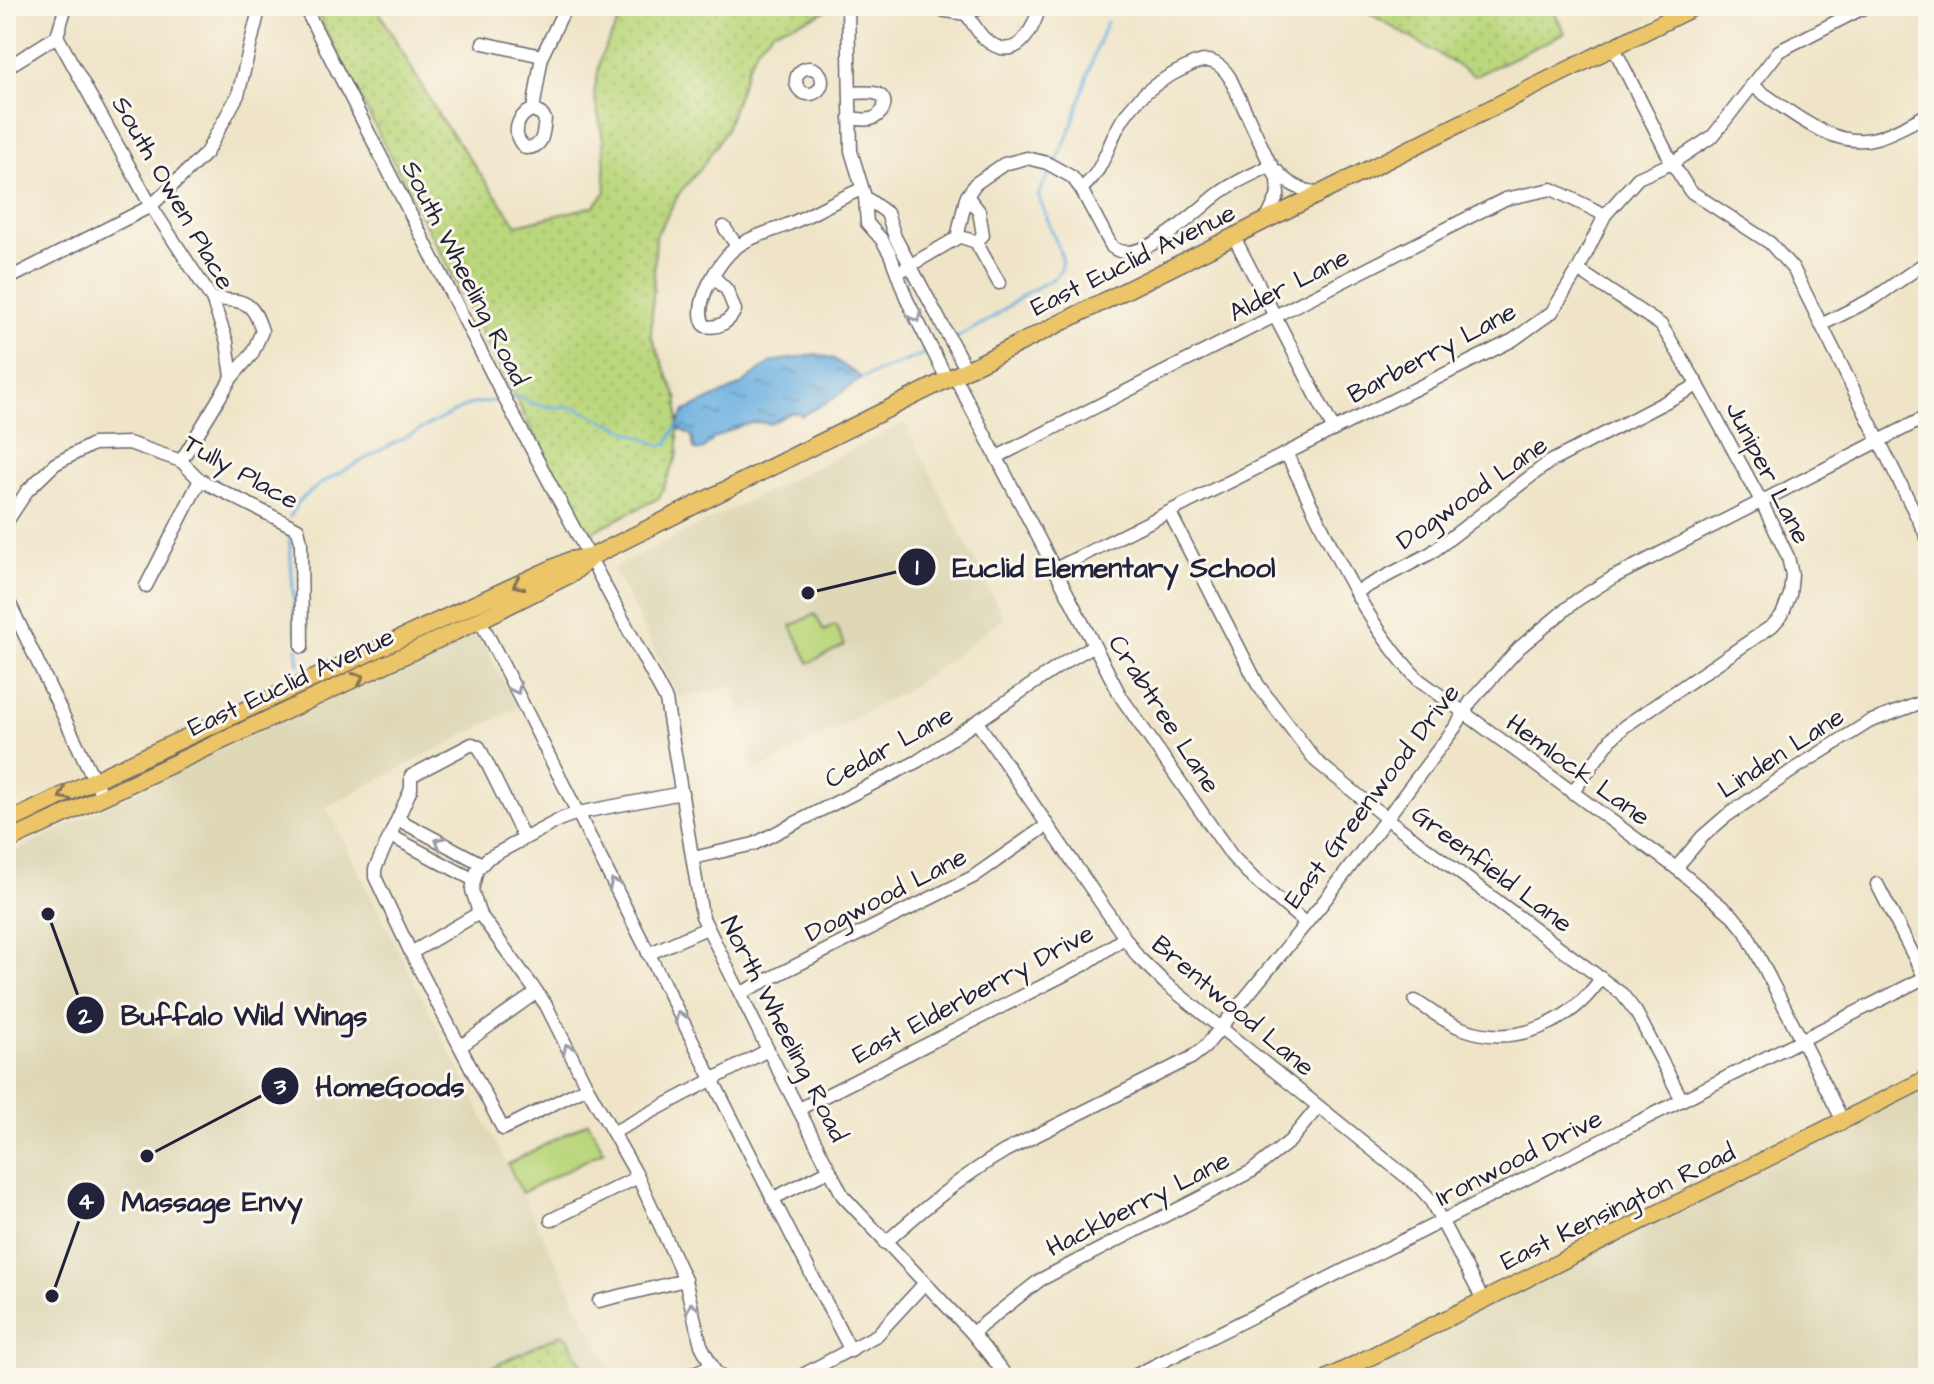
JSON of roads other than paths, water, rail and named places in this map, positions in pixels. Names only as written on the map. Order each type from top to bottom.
[{"type":"main road","name":"East Euclid Avenue","points":[[6,842],[480,620],[573,573],[591,557],[1696,6]]},
{"type":"main road","name":"East Euclid Avenue","points":[[6,823],[570,560],[591,557]]},
{"type":"main road","name":"East Kensington Road","points":[[1328,1378],[1928,1078]]},
{"type":"street","points":[[6,68],[60,30],[66,6]]},
{"type":"street","points":[[6,280],[151,206],[206,153],[238,95],[260,6]]},
{"type":"street","name":"South Wheeling Road","points":[[304,6],[508,405],[591,557]]},
{"type":"street","points":[[533,110],[542,56],[566,6]]},
{"type":"street","points":[[848,6],[851,151],[864,193],[867,223],[886,246],[907,300],[935,356],[956,374]]},
{"type":"street","points":[[913,6],[966,14],[985,6]]},
{"type":"street","points":[[966,14],[983,38],[999,47],[1009,47],[1027,39],[1040,6]]},
{"type":"street","name":"Barberry Lane","points":[[1055,569],[1513,340],[1552,312],[1578,270],[1605,215],[1638,178],[1672,163],[1713,136],[1779,51],[1867,6]]},
{"type":"street","name":"South Owen Place","points":[[60,30],[151,206],[212,299],[227,342],[232,377]]},
{"type":"street","points":[[483,43],[542,56]]},
{"type":"street","points":[[1614,48],[1672,163],[1690,191],[1770,243],[1794,270],[1928,539]]},
{"type":"street","points":[[1081,189],[1099,171],[1117,130],[1143,93],[1170,75],[1203,60],[1216,62],[1225,71],[1277,179],[1278,195],[1266,221]]},
{"type":"street","points":[[822,82],[875,93],[882,99],[884,107],[874,118],[850,118]]},
{"type":"street","points":[[1751,85],[1815,127],[1838,138],[1873,139],[1928,114]]},
{"type":"street","points":[[907,267],[958,236],[967,196],[975,184],[1004,164],[1027,158],[1053,166],[1072,177],[1112,247],[1127,253],[1141,249],[1168,233],[1217,195],[1272,165]]},
{"type":"street","points":[[1272,165],[1286,182],[1321,194]]},
{"type":"street","name":"Alder Lane","points":[[997,457],[1505,199],[1552,189],[1605,215]]},
{"type":"street","points":[[713,276],[737,246],[864,193]]},
{"type":"street","points":[[864,193],[887,213],[907,267],[952,345],[956,374]]},
{"type":"street","points":[[967,196],[979,211],[983,226],[983,235],[976,242]]},
{"type":"street","points":[[724,227],[737,246]]},
{"type":"street","points":[[958,236],[976,242],[999,283]]},
{"type":"street","points":[[1234,237],[1334,430]]},
{"type":"street","points":[[1821,325],[1883,293],[1928,261]]},
{"type":"street","name":"Juniper Lane","points":[[1572,793],[1612,738],[1625,726],[1763,635],[1782,615],[1793,583],[1791,566],[1761,501],[1698,385],[1661,325],[1578,270]]},
{"type":"street","points":[[181,461],[232,377],[252,354],[262,331],[256,311],[240,300],[212,299]]},
{"type":"street","name":"Crabtree Lane","points":[[956,374],[1121,697],[1222,844],[1253,878],[1305,923]]},
{"type":"street","name":"Dogwood Lane","points":[[1356,592],[1431,553],[1548,463],[1698,385]]},
{"type":"street","name":"East Greenwood Drive","points":[[885,1243],[939,1195],[978,1167],[1191,1058],[1205,1047],[1322,904],[1481,689],[1511,657],[1577,600],[1612,578],[1928,416]]},
{"type":"street","name":"Tully Place","points":[[6,523],[27,491],[55,464],[93,444],[129,443],[181,461],[200,480],[298,529],[301,542],[302,647]]},
{"type":"street","name":"Hemlock Lane","points":[[1287,455],[1378,632],[1418,679],[1676,868],[1719,903],[1746,932],[1843,1121]]},
{"type":"street","points":[[146,586],[200,480]]},
{"type":"street","name":"Greenfield Lane","points":[[1170,513],[1248,666],[1272,706],[1316,761],[1386,818],[1622,994],[1636,1012],[1682,1100]]},
{"type":"street","name":"North Wheeling Road","points":[[591,557],[666,700],[699,903],[707,928],[768,1050],[852,1209],[972,1333],[1008,1378]]},
{"type":"street","points":[[6,596],[102,796]]},
{"type":"street","points":[[480,620],[851,1351]]},
{"type":"street","name":"Cedar Lane","points":[[693,858],[754,844],[918,761],[1093,646]]},
{"type":"street","name":"Linden Lane","points":[[1676,868],[1714,826],[1772,784],[1869,722],[1928,700]]},
{"type":"street","name":"Brentwood Lane","points":[[977,722],[1124,938],[1150,970],[1419,1187],[1430,1199],[1483,1300]]},
{"type":"street","points":[[524,838],[479,747],[472,744],[411,776],[411,789],[375,869],[375,877],[503,1129],[587,1087]]},
{"type":"street","points":[[682,793],[578,813],[496,852],[482,864],[474,880],[473,900],[479,913],[546,1005],[587,1087],[638,1177],[685,1280],[701,1345],[722,1378]]},
{"type":"street","points":[[399,820],[482,864]]},
{"type":"street","name":"Dogwood Lane","points":[[741,993],[973,877],[1046,826]]},
{"type":"street","points":[[391,836],[474,880]]},
{"type":"street","points":[[1877,884],[1926,977]]},
{"type":"street","points":[[411,953],[479,913]]},
{"type":"street","points":[[648,954],[707,928]]},
{"type":"street","name":"East Elderberry Drive","points":[[799,1109],[1082,966],[1124,938]]},
{"type":"street","name":"Ironwood Drive","points":[[1130,1378],[1926,977]]},
{"type":"street","points":[[1415,1001],[1461,1029],[1488,1035],[1518,1034],[1562,1018],[1584,1000],[1601,978]]},
{"type":"street","points":[[461,1046],[537,992]]},
{"type":"street","points":[[614,1132],[768,1050]]},
{"type":"street","name":"Hackberry Lane","points":[[972,1333],[1040,1280],[1252,1171],[1290,1141],[1318,1107]]},
{"type":"street","points":[[772,1199],[830,1170]]},
{"type":"street","points":[[551,1220],[638,1177]]},
{"type":"street","points":[[599,1301],[685,1280]]},
{"type":"street","points":[[798,1378],[877,1335],[924,1284]]},
{"type":"street","points":[[683,1378],[712,1365]]},
{"type":"water","points":[[817,354],[834,359],[862,378],[833,399],[801,416],[790,413],[770,424],[757,422],[740,426],[714,438],[704,449],[697,451],[692,436],[676,427],[685,411],[741,385],[771,362]]},
{"type":"waterway","points":[[1055,164],[1107,22]]},
{"type":"waterway","points":[[954,339],[991,319],[1026,293],[1053,279],[1061,270],[1063,260],[1038,195],[1051,170]]},
{"type":"waterway","points":[[862,378],[929,352]]},
{"type":"waterway","points":[[511,398],[520,397],[547,407],[574,407],[661,446],[668,443],[676,427]]},
{"type":"waterway","points":[[290,517],[298,502],[320,484],[468,405],[499,400]]},
{"type":"waterway","points":[[289,533],[296,633]]},
{"type":"waterway","points":[[297,648],[299,664]]},
{"type":"place","name":"Euclid Elementary School","points":[[808,593]]},
{"type":"place","name":"Buffalo Wild Wings","points":[[48,914]]},
{"type":"place","name":"HomeGoods","points":[[147,1156]]},
{"type":"place","name":"Massage Envy","points":[[52,1296]]}]
